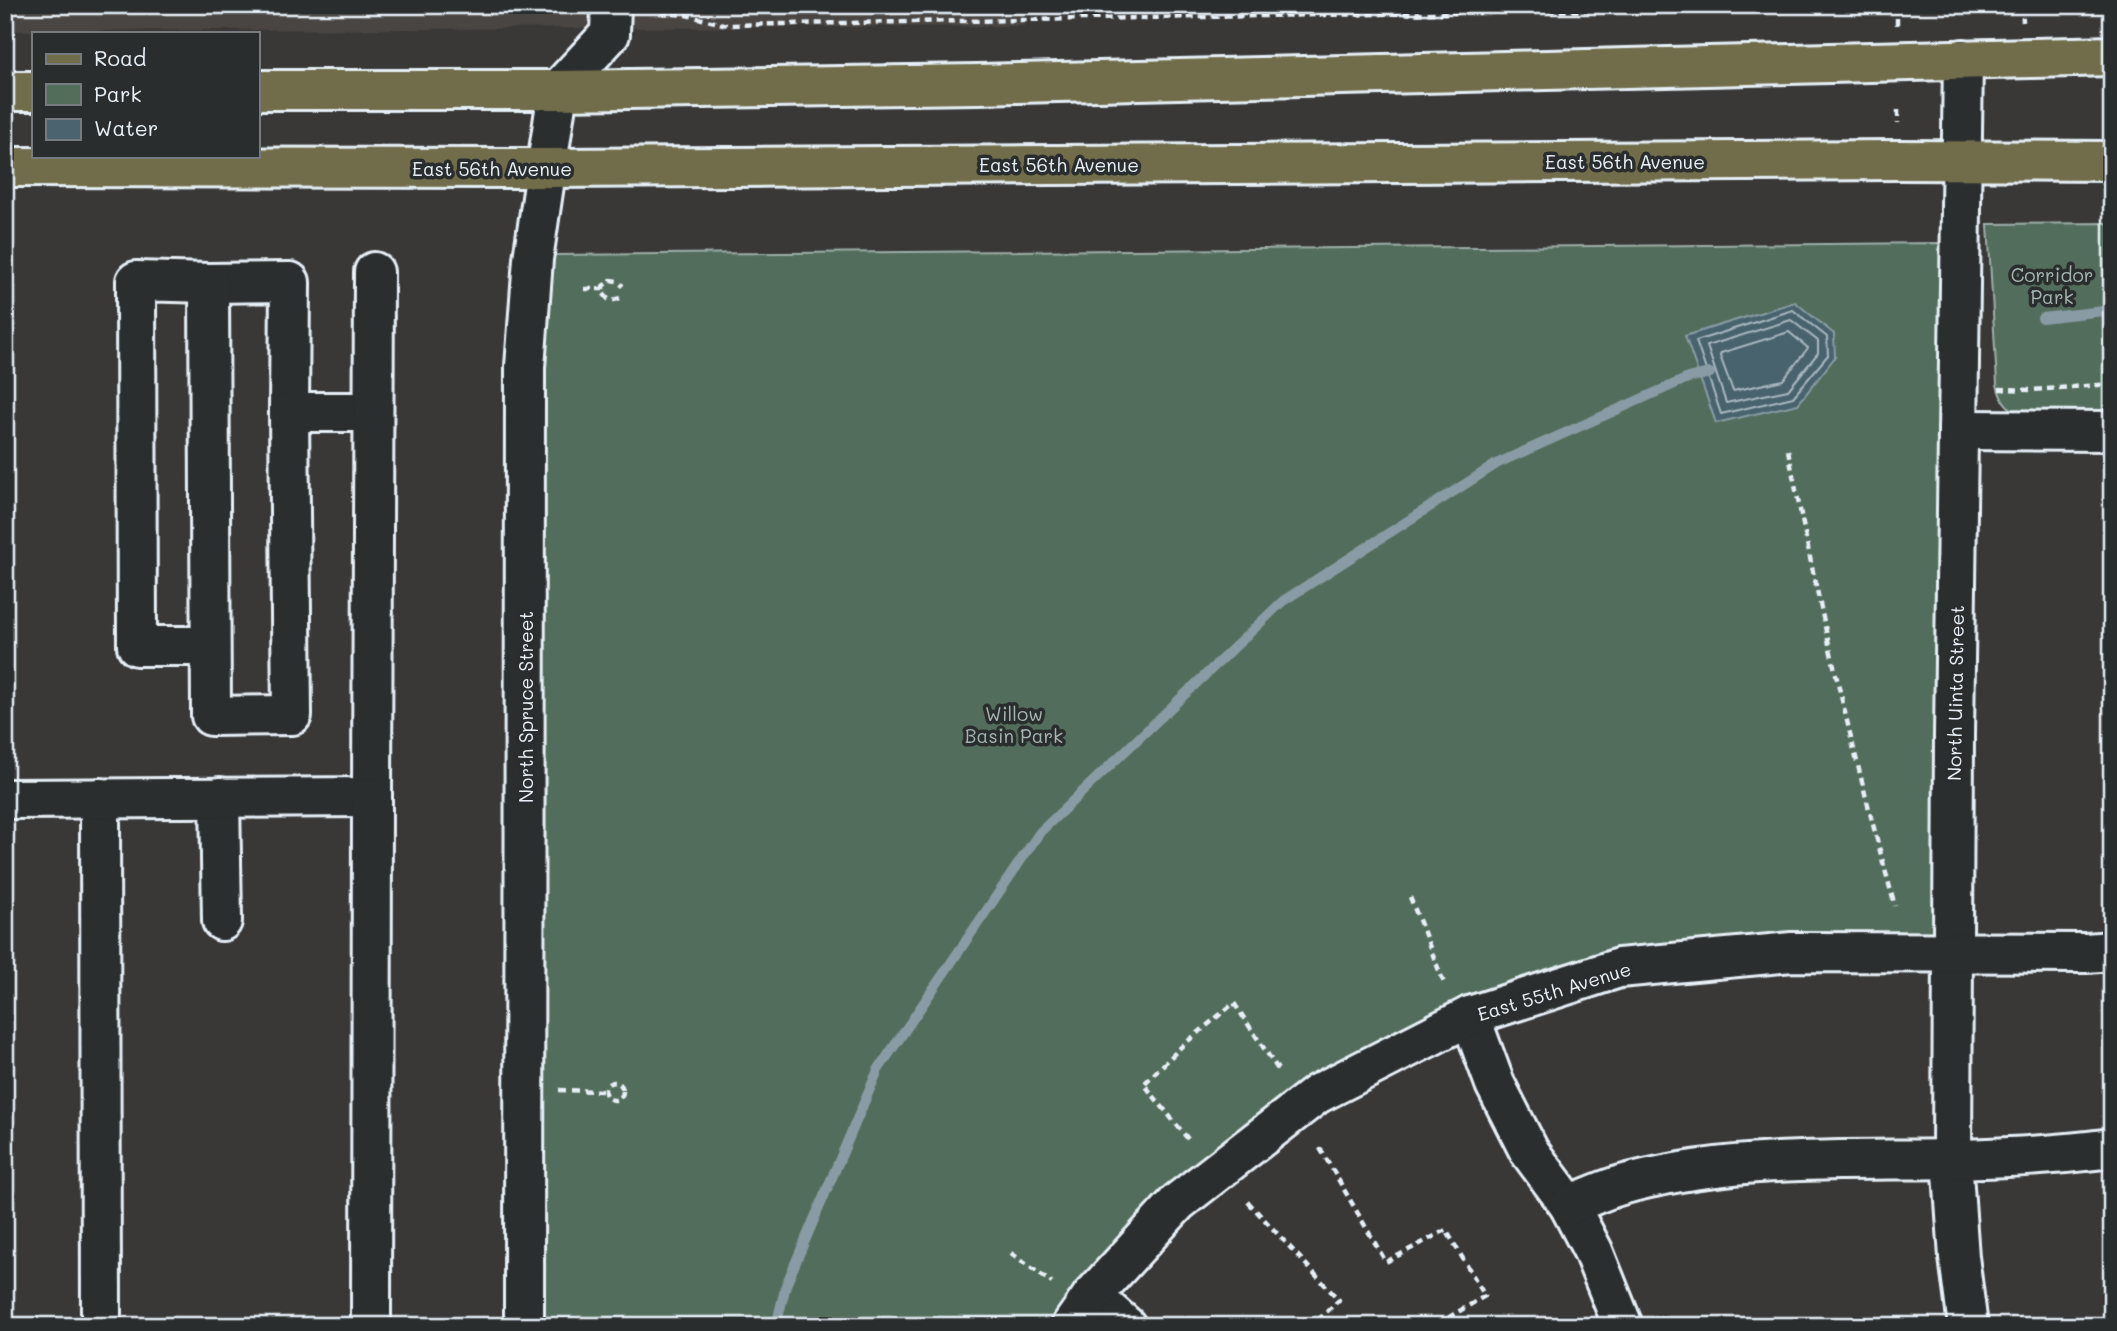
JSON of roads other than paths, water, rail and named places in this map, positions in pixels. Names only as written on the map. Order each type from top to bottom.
[{"type":"main road","points":[[259,90],[558,90],[978,84],[2112,56]]},
{"type":"main road","points":[[5,91],[32,91]]},
{"type":"main road","name":"East 56th Avenue","points":[[5,167],[547,168],[2112,161]]},
{"type":"street","points":[[558,90],[610,34],[611,5]]},
{"type":"street","name":"North Uinta Street","points":[[1963,59],[1954,736],[1952,1159],[1959,1257],[1968,1326]]},
{"type":"street","name":"North Spruce Street","points":[[524,1326],[525,367],[533,259],[558,90]]},
{"type":"street","points":[[371,1326],[374,272]]},
{"type":"street","points":[[209,283],[211,716],[292,715],[290,282],[136,281],[137,646],[210,646]]},
{"type":"street","points":[[289,412],[373,412]]},
{"type":"street","points":[[1958,430],[2112,431]]},
{"type":"street","points":[[220,797],[222,920]]},
{"type":"street","points":[[5,799],[372,797]]},
{"type":"street","points":[[100,798],[100,1326]]},
{"type":"street","name":"East 55th Avenue","points":[[1081,1311],[1178,1202],[1317,1094],[1470,1016],[1619,968],[1792,952],[2112,951]]},
{"type":"street","points":[[1470,1016],[1495,1084],[1529,1151],[1569,1205],[1593,1251],[1623,1326]]},
{"type":"street","points":[[1569,1205],[1618,1186],[1686,1172],[1766,1163],[1841,1159],[1952,1159],[2066,1154],[2112,1148]]},
{"type":"street","points":[[1081,1311],[1126,1326]]},
{"type":"water","points":[[1795,302],[1834,334],[1835,357],[1798,404],[1716,423],[1685,336]]},
{"type":"waterway","points":[[2042,318],[2112,310]]},
{"type":"waterway","points":[[776,1326],[786,1285],[878,1070],[1040,832],[1283,601],[1498,463],[1688,378],[1710,373]]},
{"type":"park label","name":"Corridor Park","points":[[2052,285]]},
{"type":"park label","name":"Willow Basin Park","points":[[1014,724]]}]
